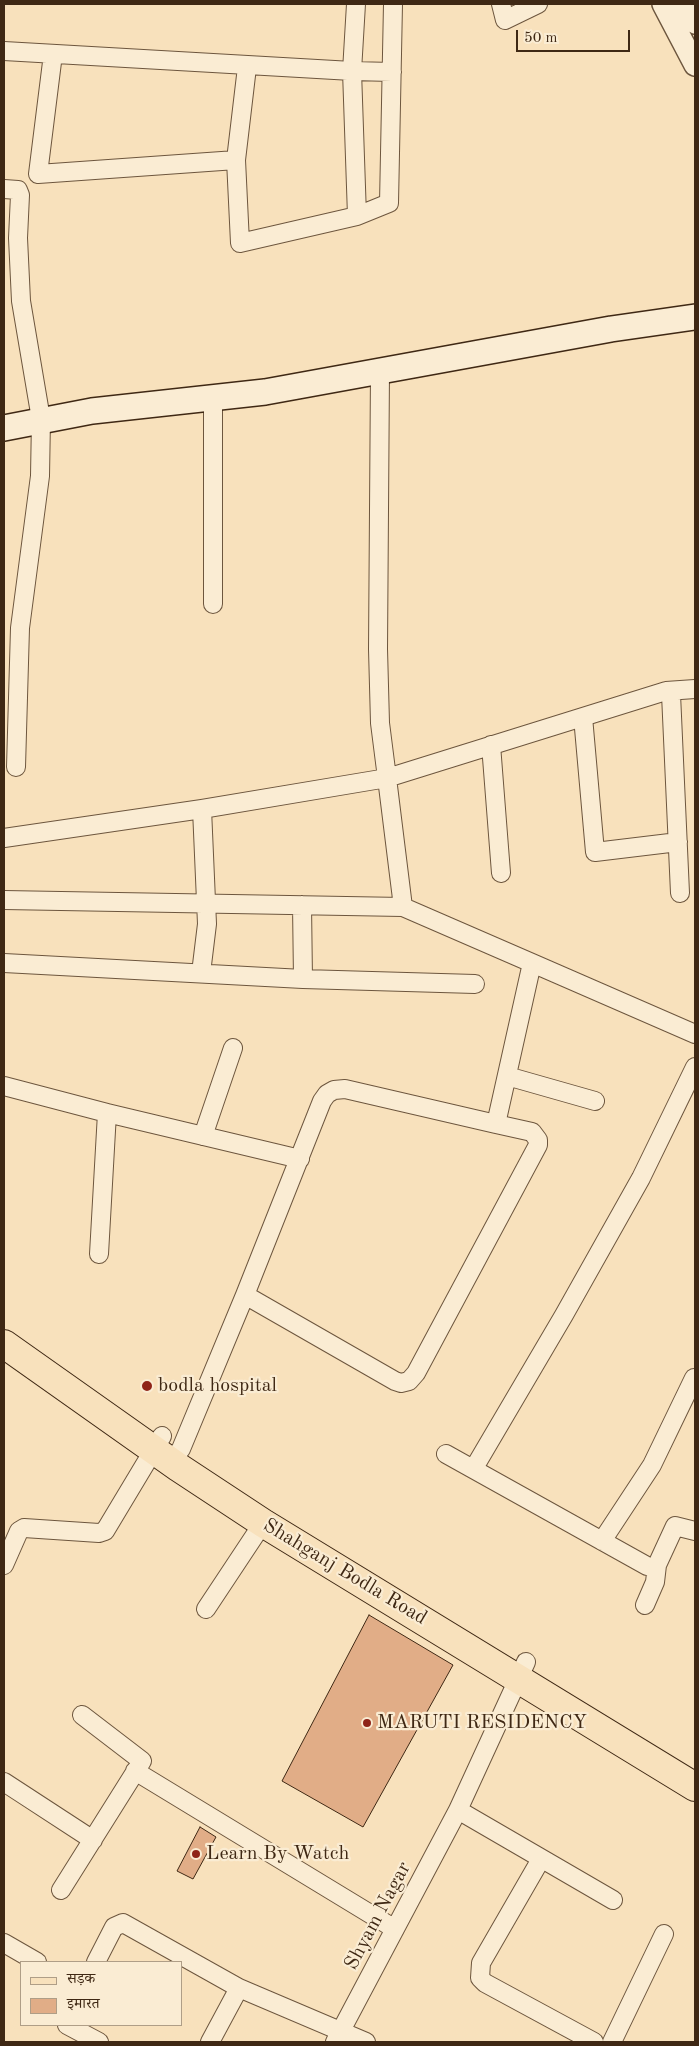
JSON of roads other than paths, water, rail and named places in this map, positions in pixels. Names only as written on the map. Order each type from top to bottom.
[{"type":"main road","points":[[4,428],[42,419],[265,392],[611,329],[695,317]]},
{"type":"main road","points":[[4,1325],[166,1449],[300,1536],[522,1670],[695,1765]]},
{"type":"main road","name":"Shahganj Bodla Road","points":[[4,1344],[166,1449],[263,1523],[300,1536]]},
{"type":"main road","points":[[522,1670],[695,1787]]},
{"type":"street","points":[[356,4],[352,71],[357,216]]},
{"type":"street","points":[[247,67],[236,160],[240,243],[357,216],[389,203],[393,4]]},
{"type":"street","points":[[501,4],[505,20],[538,4]]},
{"type":"street","points":[[663,4],[695,65]]},
{"type":"street","points":[[685,4],[695,23]]},
{"type":"street","points":[[4,51],[247,67],[392,72]]},
{"type":"street","points":[[53,54],[38,174],[236,160]]},
{"type":"street","points":[[4,190],[18,190],[20,195],[18,238],[21,301],[42,419],[40,476],[20,628],[16,767]]},
{"type":"street","points":[[380,371],[378,649],[380,723],[403,907]]},
{"type":"street","points":[[213,397],[213,604]]},
{"type":"street","points":[[4,838],[202,809],[387,778],[666,691],[695,689]]},
{"type":"street","points":[[666,691],[671,694],[680,893]]},
{"type":"street","points":[[583,717],[595,852],[678,842]]},
{"type":"street","points":[[491,745],[501,873]]},
{"type":"street","points":[[201,973],[206,942],[202,809]]},
{"type":"street","points":[[4,900],[403,907],[695,1034]]},
{"type":"street","points":[[302,905],[303,979]]},
{"type":"street","points":[[4,963],[303,979],[475,984]]},
{"type":"street","points":[[496,1124],[532,963]]},
{"type":"street","points":[[203,1136],[233,1048]]},
{"type":"street","points":[[474,1468],[642,1178],[695,1067]]},
{"type":"street","points":[[507,1076],[595,1101]]},
{"type":"street","points":[[4,1086],[300,1159]]},
{"type":"street","points":[[4,1565],[19,1531],[24,1528],[99,1533],[105,1531],[166,1449],[245,1295],[322,1101],[327,1094],[334,1090],[345,1089],[532,1132],[538,1140],[538,1145],[416,1373],[409,1381],[401,1383],[395,1381],[245,1295]]},
{"type":"street","points":[[99,1254],[108,1113]]},
{"type":"street","points":[[602,1541],[652,1465],[695,1375]]},
{"type":"street","points":[[446,1454],[647,1566],[652,1567],[656,1565]]},
{"type":"street","points":[[206,1609],[263,1523]]},
{"type":"street","points":[[645,1605],[655,1582],[656,1565],[676,1526],[695,1531]]},
{"type":"street","name":"Shyam Nagar","points":[[338,2037],[458,1810],[522,1670]]},
{"type":"street","points":[[61,1890],[142,1761],[82,1715]]},
{"type":"street","points":[[135,1771],[395,1929]]},
{"type":"street","points":[[4,1782],[93,1840]]},
{"type":"street","points":[[458,1810],[613,1900]]},
{"type":"street","points":[[541,1859],[481,1963],[480,1978],[485,1983],[594,2042]]},
{"type":"street","points":[[97,1961],[114,1927],[123,1923],[239,1988],[338,2037],[366,2042]]},
{"type":"street","points":[[612,2042],[664,1934]]},
{"type":"street","points":[[4,1942],[35,1961]]},
{"type":"street","points":[[210,2042],[239,1988]]},
{"type":"street","points":[[69,2026],[98,2042]]},
{"type":"place","name":"bodla hospital","points":[[147,1386]]},
{"type":"place","name":"MARUTI RESIDENCY","points":[[367,1723]]},
{"type":"place","name":"Learn By Watch","points":[[196,1854]]}]
